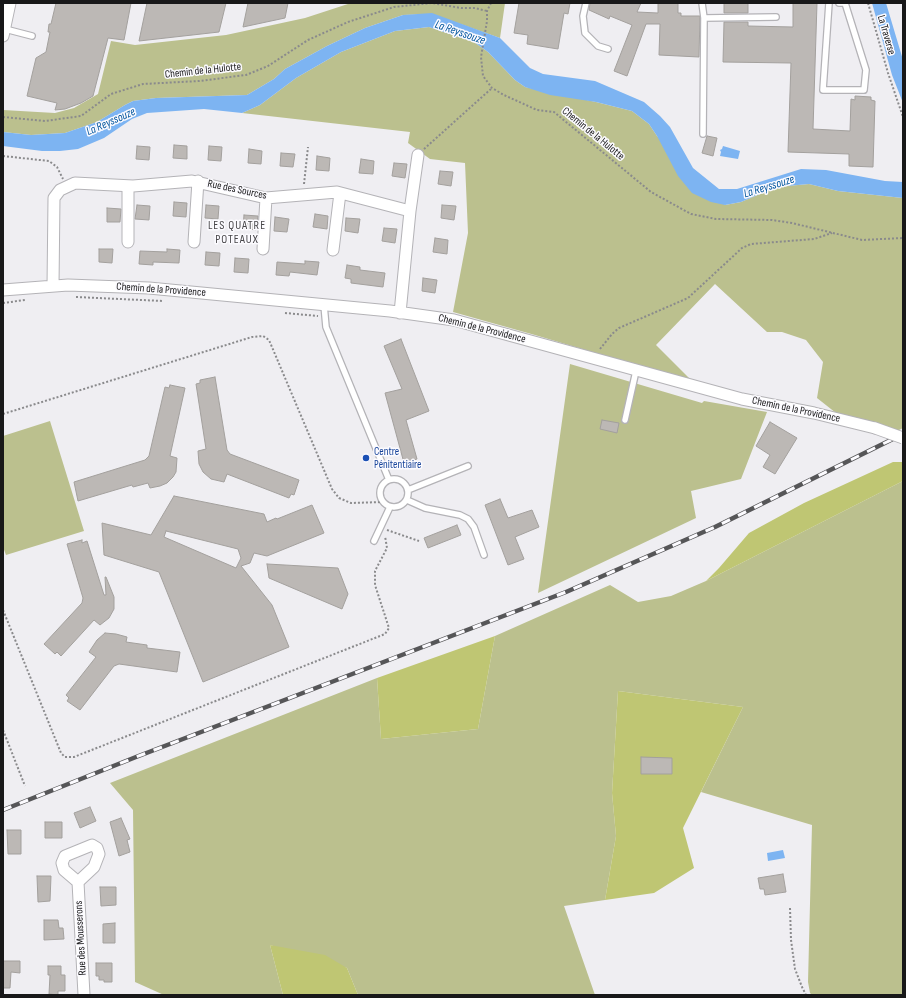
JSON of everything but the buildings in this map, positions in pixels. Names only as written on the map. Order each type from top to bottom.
[{"type":"street","points":[[4,32],[10,3]]},
{"type":"street","points":[[400,313],[410,211],[418,155]]},
{"type":"street","points":[[194,242],[198,181]]},
{"type":"street","name":"Rue des Sources","points":[[66,187],[75,183],[128,186],[198,181],[266,198],[337,192],[410,211]]},
{"type":"street","points":[[128,186],[128,242]]},
{"type":"street","points":[[53,286],[54,198],[60,190],[66,187]]},
{"type":"street","points":[[333,250],[340,193]]},
{"type":"street","points":[[263,249],[266,198]]},
{"type":"street","name":"Chemin de la Providence","points":[[3,290],[68,284],[149,288],[324,305],[454,320],[742,399],[814,413],[875,428],[903,438]]},
{"type":"street","name":"Rue des Mousserons","points":[[78,882],[84,995]]},
{"type":"lane","points":[[586,3],[583,16],[585,33],[598,46],[608,49]]},
{"type":"lane","points":[[702,3],[704,18],[703,134]]},
{"type":"lane","points":[[829,3],[823,90],[864,90],[866,70],[845,3],[839,3]]},
{"type":"lane","points":[[704,18],[776,17]]},
{"type":"lane","points":[[4,32],[32,36]]},
{"type":"lane","points":[[324,305],[326,327],[389,480]]},
{"type":"lane","points":[[625,420],[636,371]]},
{"type":"lane","points":[[408,490],[468,466]]},
{"type":"lane","points":[[389,480],[398,480],[406,486],[408,490],[407,500],[400,506],[390,507],[383,502],[380,494],[382,486],[389,480]]},
{"type":"lane","points":[[407,500],[425,508],[460,515],[468,519],[474,527],[484,555]]},
{"type":"lane","points":[[374,541],[390,507]]},
{"type":"path","name":"Chemin de la Hulotte","points":[[3,117],[45,121],[81,116],[111,94],[143,84],[199,81],[246,75],[268,66],[308,40],[341,25],[394,7],[432,3],[461,8],[475,8],[487,11]]},
{"type":"path","points":[[418,155],[492,88],[483,76],[481,57],[487,22],[487,11],[491,3]]},
{"type":"path","name":"La Traverse","points":[[868,3],[890,79],[903,117]]},
{"type":"path","name":"Chemin de la Hulotte","points":[[492,88],[537,110],[554,112],[651,192],[691,214],[716,219],[772,220],[792,223],[862,240],[903,238]]},
{"type":"path","points":[[303,195],[308,147]]},
{"type":"path","points":[[3,156],[50,160],[57,166],[66,187]]},
{"type":"path","points":[[593,359],[612,334],[619,328],[688,298],[742,248],[752,244],[814,239],[832,233]]},
{"type":"path","points":[[75,297],[165,301]]},
{"type":"path","points":[[3,303],[30,299]]},
{"type":"path","points":[[279,312],[325,317]]},
{"type":"path","points":[[3,414],[245,339],[263,336],[269,340],[332,489],[339,498],[351,503],[383,502]]},
{"type":"path","points":[[380,527],[419,541]]},
{"type":"path","points":[[3,610],[61,753],[65,757],[74,757],[386,634],[389,628],[388,622],[375,585],[374,571],[387,548],[386,539],[380,527]]},
{"type":"path","points":[[3,730],[25,786]]},
{"type":"path","points":[[790,908],[791,940],[795,969],[806,995]]},
{"type":"green space","points":[[351,3],[505,3],[500,38],[432,14],[403,15],[365,28],[327,46],[285,69],[274,79],[247,95],[156,98],[133,101],[97,122],[65,133],[31,135],[3,132],[3,110],[55,113],[74,108],[98,94],[111,41],[135,45],[226,35],[305,18]]},
{"type":"green space","points":[[429,27],[474,42],[488,52],[515,80],[525,87],[632,111],[649,124],[657,136],[725,205],[741,202],[776,187],[809,184],[838,191],[903,198],[903,428],[897,431],[836,413],[817,398],[823,362],[806,340],[782,332],[767,332],[715,284],[656,345],[693,382],[453,312],[468,233],[465,163],[430,159],[408,143],[410,132],[242,113],[260,105],[296,78],[341,52],[395,31]]},
{"type":"green space","points":[[570,364],[702,403],[704,401],[767,412],[741,479],[691,491],[696,518],[538,593]]},
{"type":"green space","points":[[50,421],[84,531],[6,555],[3,547],[3,436]]},
{"type":"green space","points":[[893,462],[903,462],[903,481],[706,581],[749,533],[804,503]]},
{"type":"green space","points":[[903,481],[903,995],[812,995],[810,993],[808,982],[812,825],[701,792],[743,707],[618,691],[612,793],[616,836],[605,900],[564,906],[595,995],[358,995],[347,968],[270,945],[283,995],[164,995],[135,982],[133,810],[110,783],[377,678],[381,739],[478,729],[495,636],[610,585],[638,602],[671,596],[706,581]]},
{"type":"green space","points":[[495,636],[478,729],[381,739],[377,678]]},
{"type":"green space","points":[[618,691],[743,707],[683,828],[694,868],[654,893],[605,900],[616,836],[612,793]]},
{"type":"green space","points":[[270,945],[325,955],[347,968],[358,995],[283,995]]},
{"type":"water","points":[[872,3],[886,3],[903,60],[903,103],[892,75]]},
{"type":"water","name":"La Reyssouze","points":[[432,13],[500,38],[530,68],[543,74],[595,81],[644,102],[670,127],[693,168],[719,189],[737,189],[801,169],[826,170],[885,181],[903,182],[903,198],[838,191],[809,184],[776,187],[741,202],[725,205],[711,202],[692,193],[678,176],[649,124],[632,111],[596,102],[550,95],[525,87],[515,80],[488,52],[474,42],[429,27],[395,31],[341,52],[296,78],[260,105],[242,113],[204,109],[147,113],[132,119],[104,138],[78,149],[42,151],[3,146],[3,132],[31,135],[65,133],[97,122],[133,101],[156,98],[247,95],[274,79],[285,69],[327,46],[365,28],[403,15]]},
{"type":"water","points":[[723,146],[740,151],[738,159],[720,156],[720,150]]},
{"type":"water","points":[[783,850],[785,858],[768,861],[767,853]]},
{"type":"railway","points":[[3,810],[136,757],[566,592],[715,527],[903,434]]},
{"type":"place","name":"Centre Pénitentiaire","points":[[366,458]]},
{"type":"district","name":"LES QUATRE POTEAUX","points":[[237,233]]}]
